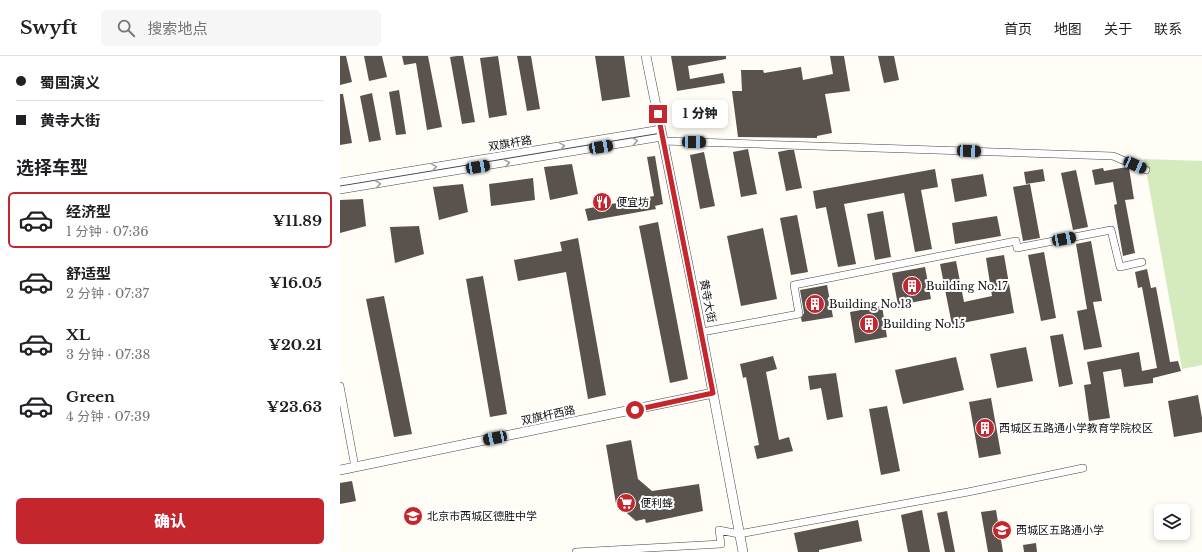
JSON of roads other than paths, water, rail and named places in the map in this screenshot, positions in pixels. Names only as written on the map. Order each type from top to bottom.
[{"type":"street","name":"黄寺大街","points":[[646,56],[702,332],[743,552]]},
{"type":"street","points":[[340,190],[662,136],[1113,156],[1146,170]]},
{"type":"street","name":"双旗杆路","points":[[340,182],[662,136]]},
{"type":"street","points":[[702,332],[799,314],[794,285],[1016,241],[1017,248],[1110,230],[1120,267],[1142,262]]},
{"type":"street","points":[[340,386],[354,468]]},
{"type":"street","name":"双旗杆西路","points":[[340,470],[713,393]]},
{"type":"street","points":[[576,552],[721,544],[719,530],[739,534],[968,492],[1083,468]]},
{"type":"place","name":"便宜坊","points":[[602,202]]},
{"type":"place","name":"Building No.17","points":[[912,286]]},
{"type":"place","name":"Building No.13","points":[[815,304]]},
{"type":"place","name":"Building No.15","points":[[869,324]]},
{"type":"place","name":"西城区五路通小学教育学院校区","points":[[985,428]]},
{"type":"place","name":"便利蜂","points":[[626,503]]},
{"type":"place","name":"北京市西城区德胜中学","points":[[413,516]]},
{"type":"place","name":"西城区五路通小学","points":[[1002,530]]}]
